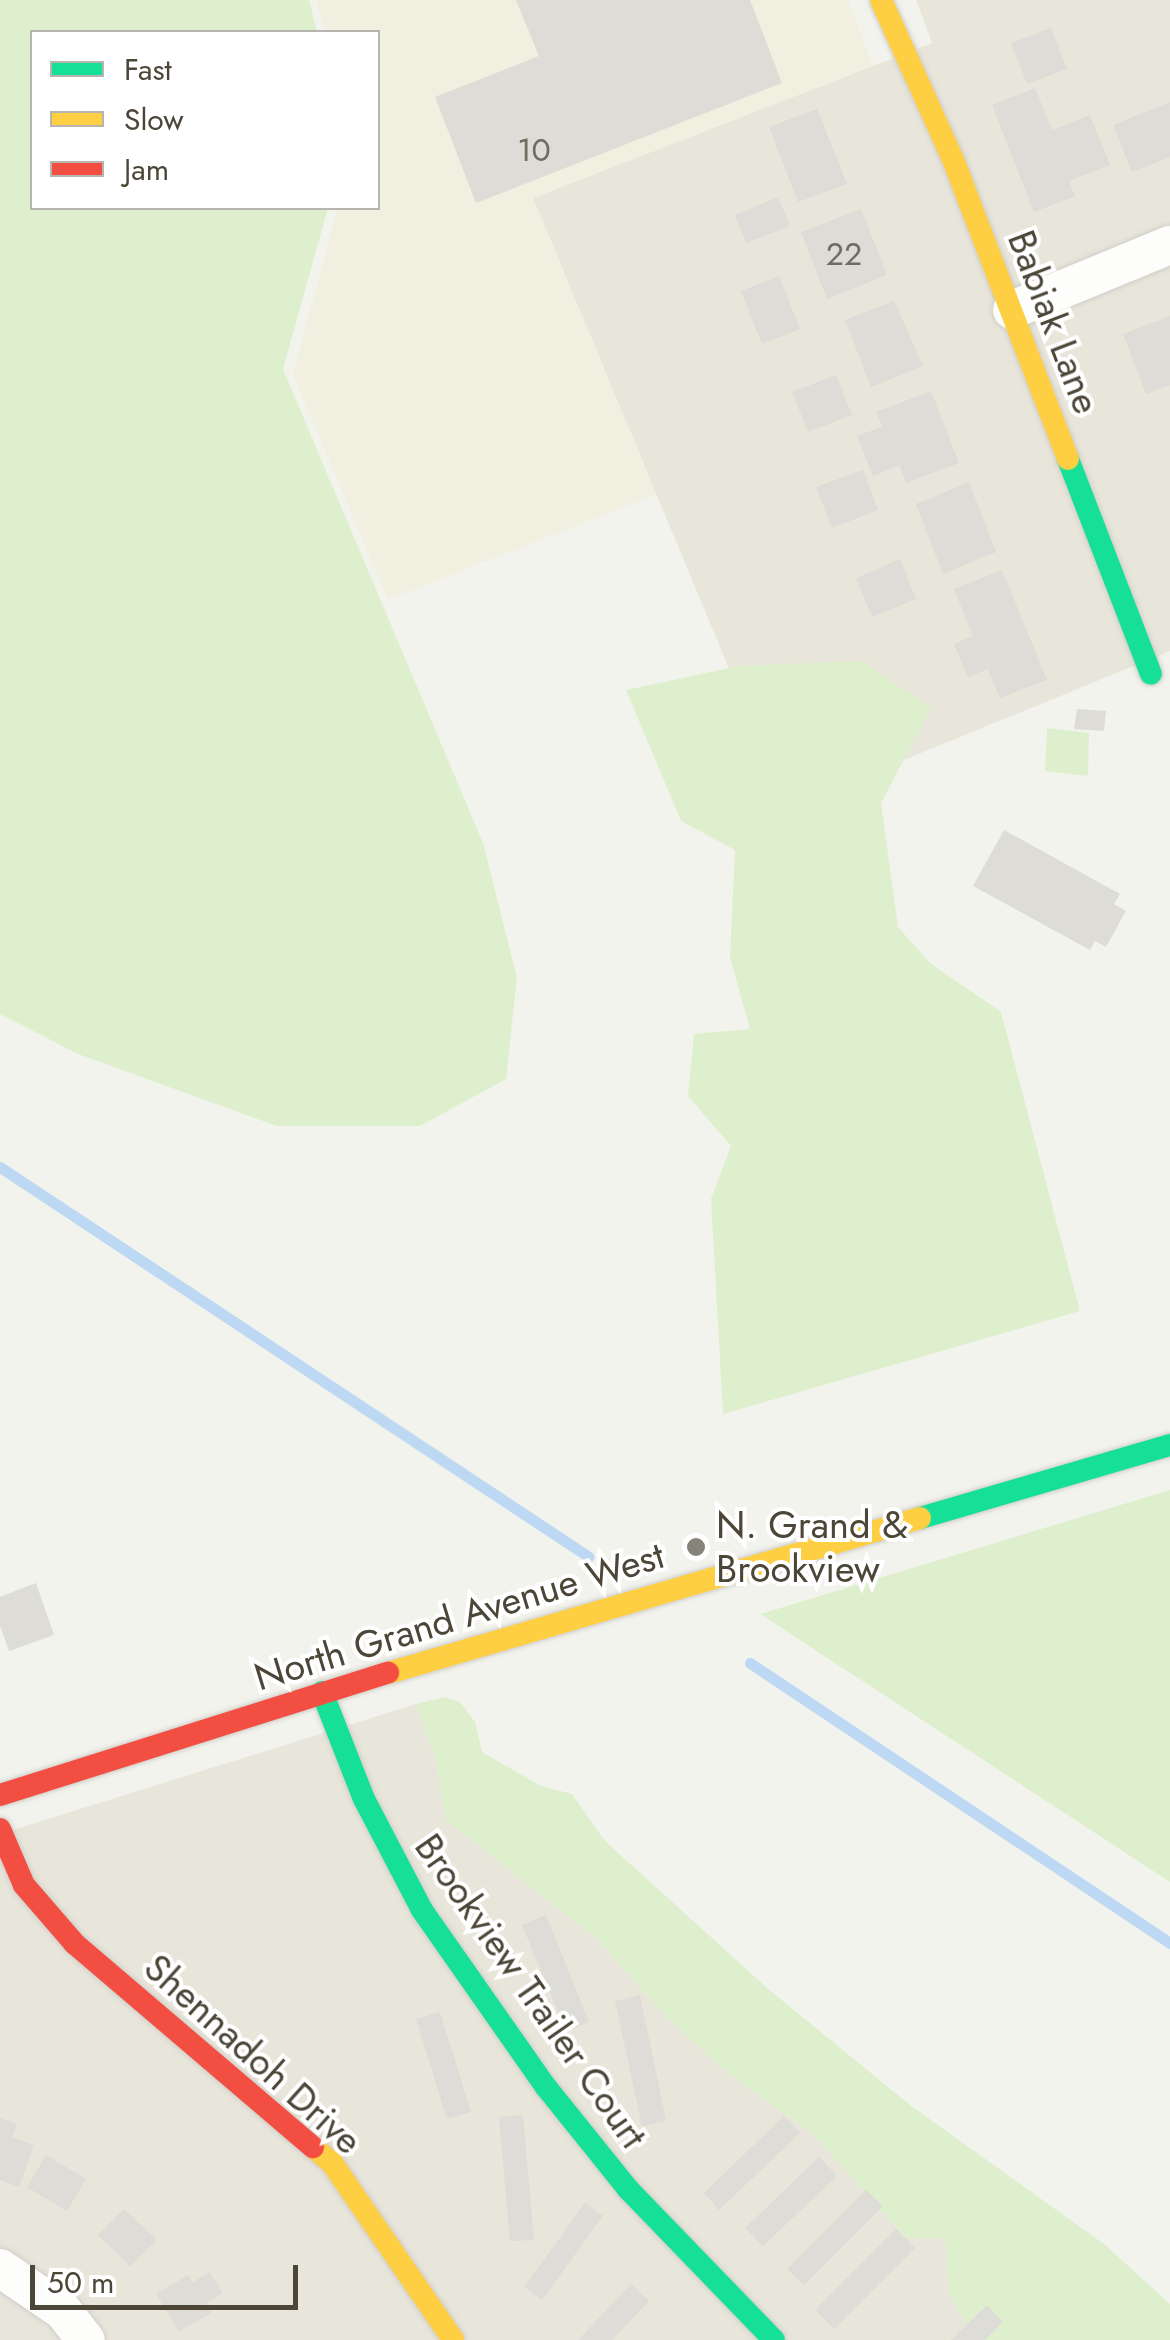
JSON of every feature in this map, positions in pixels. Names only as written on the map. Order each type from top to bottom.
[{"type":"street","name":"Babiak Lane","points":[[882,0],[1012,310],[1151,674]]},
{"type":"street","points":[[1012,310],[1170,245]]},
{"type":"street","name":"North Grand Avenue West","points":[[0,1795],[322,1692],[1170,1445]]},
{"type":"street","name":"Brookview Trailer Court","points":[[322,1692],[364,1799],[422,1910],[546,2087],[628,2189],[774,2340]]},
{"type":"street","name":"Shennadoh Drive","points":[[0,1828],[24,1885],[75,1944],[332,2163],[453,2340]]},
{"type":"street","points":[[0,2268],[63,2311],[86,2340]]},
{"type":"shaded area","points":[[316,0],[848,0],[873,66],[533,198],[656,494],[388,600],[293,374],[337,210],[380,210],[380,30],[324,30]]},
{"type":"shaded area","points":[[916,0],[1170,0],[1170,651],[787,808],[533,198],[932,43]]},
{"type":"shaded area","points":[[416,1704],[436,1761],[446,1820],[597,1939],[667,2018],[730,2075],[812,2133],[906,2238],[945,2238],[949,2293],[976,2340],[0,2340],[0,1834]]},
{"type":"green space","points":[[0,0],[309,0],[316,30],[30,30],[30,210],[327,210],[283,369],[483,843],[517,978],[506,1079],[420,1126],[277,1126],[78,1054],[0,1014]]},
{"type":"green space","points":[[862,661],[931,708],[881,803],[898,927],[930,963],[1001,1012],[1080,1311],[723,1414],[711,1199],[731,1146],[688,1096],[694,1034],[750,1029],[730,957],[735,850],[681,821],[626,690],[739,666]]},
{"type":"green space","points":[[1047,728],[1089,733],[1088,776],[1045,771]]},
{"type":"green space","points":[[1170,1490],[1170,1882],[760,1614]]},
{"type":"green space","points":[[445,1697],[460,1702],[475,1722],[482,1752],[541,1786],[572,1794],[605,1841],[767,1988],[910,2105],[1104,2244],[1170,2304],[1170,2340],[976,2340],[949,2293],[945,2238],[906,2238],[812,2133],[730,2075],[667,2018],[597,1939],[446,1820],[436,1761],[416,1704]]},
{"type":"building","points":[[516,0],[750,0],[782,83],[476,203],[435,97],[539,56]]},
{"type":"building","points":[[1051,28],[1067,69],[1027,84],[1011,43]]},
{"type":"building","points":[[1035,88],[1052,130],[1090,115],[1110,165],[1069,181],[1075,196],[1034,212],[992,105]]},
{"type":"building","points":[[1170,102],[1170,157],[1132,172],[1113,125]]},
{"type":"building","points":[[817,109],[847,184],[798,202],[769,127]]},
{"type":"building","points":[[778,197],[790,226],[746,243],[735,215]]},
{"type":"building","points":[[861,209],[887,275],[827,299],[801,232]]},
{"type":"building","points":[[779,276],[800,329],[762,344],[741,291]]},
{"type":"building","points":[[894,301],[923,366],[871,387],[845,320]]},
{"type":"building","points":[[1170,316],[1170,385],[1146,394],[1123,334]]},
{"type":"building","points":[[836,375],[852,415],[808,432],[792,392]]},
{"type":"building","points":[[931,391],[959,463],[906,483],[899,465],[873,476],[857,436],[882,427],[876,412]]},
{"type":"building","points":[[863,470],[878,510],[832,528],[816,487]]},
{"type":"building","points":[[969,482],[996,552],[943,574],[916,504]]},
{"type":"building","points":[[900,559],[916,599],[872,617],[856,578]]},
{"type":"building","points":[[1002,570],[1047,680],[1000,698],[988,669],[968,677],[954,644],[973,636],[954,589]]},
{"type":"building","points":[[1077,709],[1106,711],[1104,731],[1074,729]]},
{"type":"building","points":[[1004,830],[1120,894],[1114,904],[1126,911],[1106,947],[1095,941],[1090,950],[973,886]]},
{"type":"building","points":[[36,1583],[54,1635],[9,1651],[0,1626],[0,1597]]},
{"type":"building","points":[[546,1915],[589,2022],[566,2031],[522,1925]]},
{"type":"building","points":[[640,1995],[666,2121],[642,2126],[615,2001]]},
{"type":"building","points":[[440,2012],[471,2112],[447,2119],[416,2019]]},
{"type":"building","points":[[523,2115],[534,2240],[510,2241],[499,2117]]},
{"type":"building","points":[[784,2116],[800,2133],[719,2210],[704,2193]]},
{"type":"building","points":[[0,2118],[17,2124],[12,2137],[34,2145],[19,2187],[0,2180]]},
{"type":"building","points":[[46,2155],[86,2179],[67,2211],[27,2187]]},
{"type":"building","points":[[819,2157],[837,2176],[763,2246],[745,2228]]},
{"type":"building","points":[[866,2190],[883,2206],[804,2285],[787,2269]]},
{"type":"building","points":[[585,2203],[603,2216],[542,2300],[524,2287]]},
{"type":"building","points":[[124,2209],[157,2240],[130,2266],[98,2235]]},
{"type":"building","points":[[896,2229],[915,2248],[834,2329],[815,2310]]},
{"type":"building","points":[[209,2272],[223,2293],[205,2304],[211,2313],[179,2332],[156,2294],[188,2275],[193,2282]]},
{"type":"building","points":[[631,2284],[649,2301],[612,2340],[578,2340]]},
{"type":"building","points":[[987,2305],[1003,2322],[985,2340],[951,2340]]},
{"type":"waterway","points":[[0,1167],[589,1557]]},
{"type":"waterway","points":[[750,1663],[1170,1943]]},
{"type":"traffic: fast","points":[[1068,459],[1151,674]]},
{"type":"traffic: fast","points":[[920,1518],[1170,1445]]},
{"type":"traffic: fast","points":[[322,1692],[364,1799],[422,1910],[546,2087],[628,2189],[774,2340]]},
{"type":"traffic: slow","points":[[881,0],[954,162],[1068,459]]},
{"type":"traffic: slow","points":[[388,1673],[920,1518]]},
{"type":"traffic: slow","points":[[313,2147],[332,2163],[453,2340]]},
{"type":"traffic: jam","points":[[0,1795],[388,1673]]},
{"type":"traffic: jam","points":[[0,1829],[24,1885],[75,1944],[313,2147]]},
{"type":"place","name":"N. Grand & Brookview","points":[[696,1547]]}]
